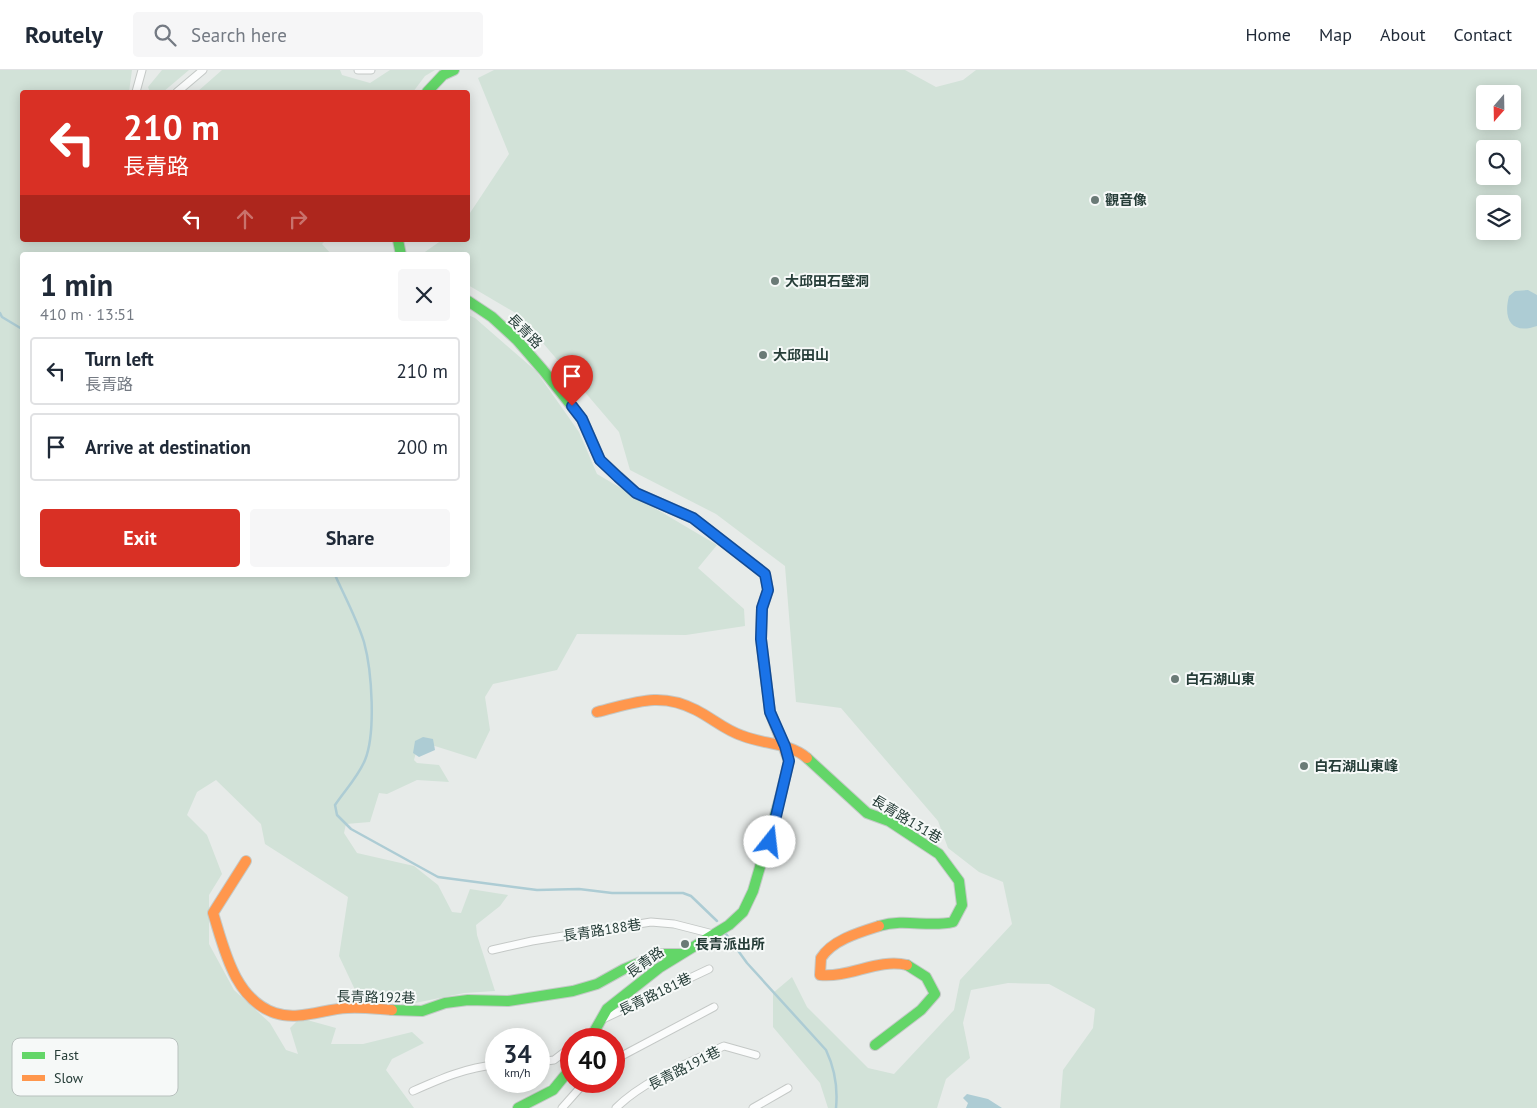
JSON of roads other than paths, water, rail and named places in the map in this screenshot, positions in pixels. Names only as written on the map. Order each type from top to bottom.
[{"type":"street","points":[[137,90],[142,70]]},
{"type":"street","points":[[179,90],[203,70]]},
{"type":"street","points":[[358,70],[371,70]]},
{"type":"street","points":[[429,90],[443,75],[454,70]]},
{"type":"street","name":"長青路","points":[[470,303],[505,329],[537,362],[582,419],[600,460],[636,493],[693,518],[765,574],[768,590],[762,608],[761,639],[770,712],[785,746],[789,761],[774,826],[753,891],[743,912],[729,925],[681,954],[628,991],[607,1009],[596,1028]]},
{"type":"street","name":"長青路131巷","points":[[597,712],[654,698],[695,709],[741,736],[799,751],[867,813],[888,821],[939,854],[959,881],[962,905],[953,922],[942,925],[904,921],[889,922],[841,942],[823,953],[819,963],[820,975],[834,978],[892,962],[909,964],[924,974],[933,985],[935,994],[921,1010],[875,1045]]},
{"type":"street","name":"長青路192巷","points":[[246,861],[213,913],[216,928],[228,961],[244,990],[256,1002],[275,1013],[297,1015],[346,1008],[422,1011],[445,1003],[508,1001],[573,991],[597,984],[624,969],[660,954],[681,954]]},
{"type":"street","name":"長青路188巷","points":[[492,950],[532,941],[651,922],[674,924],[713,934]]},
{"type":"street","name":"長青路181巷","points":[[601,1020],[709,969]]},
{"type":"street","points":[[625,1054],[714,1007]]},
{"type":"street","name":"長青路191巷","points":[[616,1108],[624,1100],[659,1079],[724,1046],[756,1055]]},
{"type":"street","points":[[413,1091],[450,1075],[485,1066]]},
{"type":"street","points":[[521,1108],[553,1090],[560,1081]]},
{"type":"street","points":[[753,1108],[788,1088]]},
{"type":"street","points":[[562,1108],[575,1093]]},
{"type":"water","points":[[1528,290],[1537,295],[1537,326],[1528,328],[1515,327],[1508,318],[1507,304],[1509,296],[1515,291]]},
{"type":"water","points":[[423,737],[433,739],[435,750],[419,757],[413,753],[415,741]]},
{"type":"water","points":[[967,1094],[988,1099],[1002,1108],[966,1108],[968,1103],[963,1098]]},
{"type":"waterway","points":[[0,313],[2,317],[20,328]]},
{"type":"waterway","points":[[336,577],[364,642],[371,685],[371,734],[365,760],[355,778],[335,805],[337,815],[351,829],[438,877],[537,890],[579,889],[612,893],[683,893],[691,896],[717,921]]},
{"type":"waterway","points":[[726,934],[747,963],[826,1050],[835,1078],[836,1108]]},
{"type":"place","name":"觀音像","points":[[1095,200]]},
{"type":"place","name":"大邱田石壁洞","points":[[775,281]]},
{"type":"place","name":"大邱田山","points":[[763,355]]},
{"type":"place","name":"白石湖山東","points":[[1175,679]]},
{"type":"place","name":"白石湖山東峰","points":[[1304,766]]},
{"type":"place","name":"長青派出所","points":[[685,944]]}]
